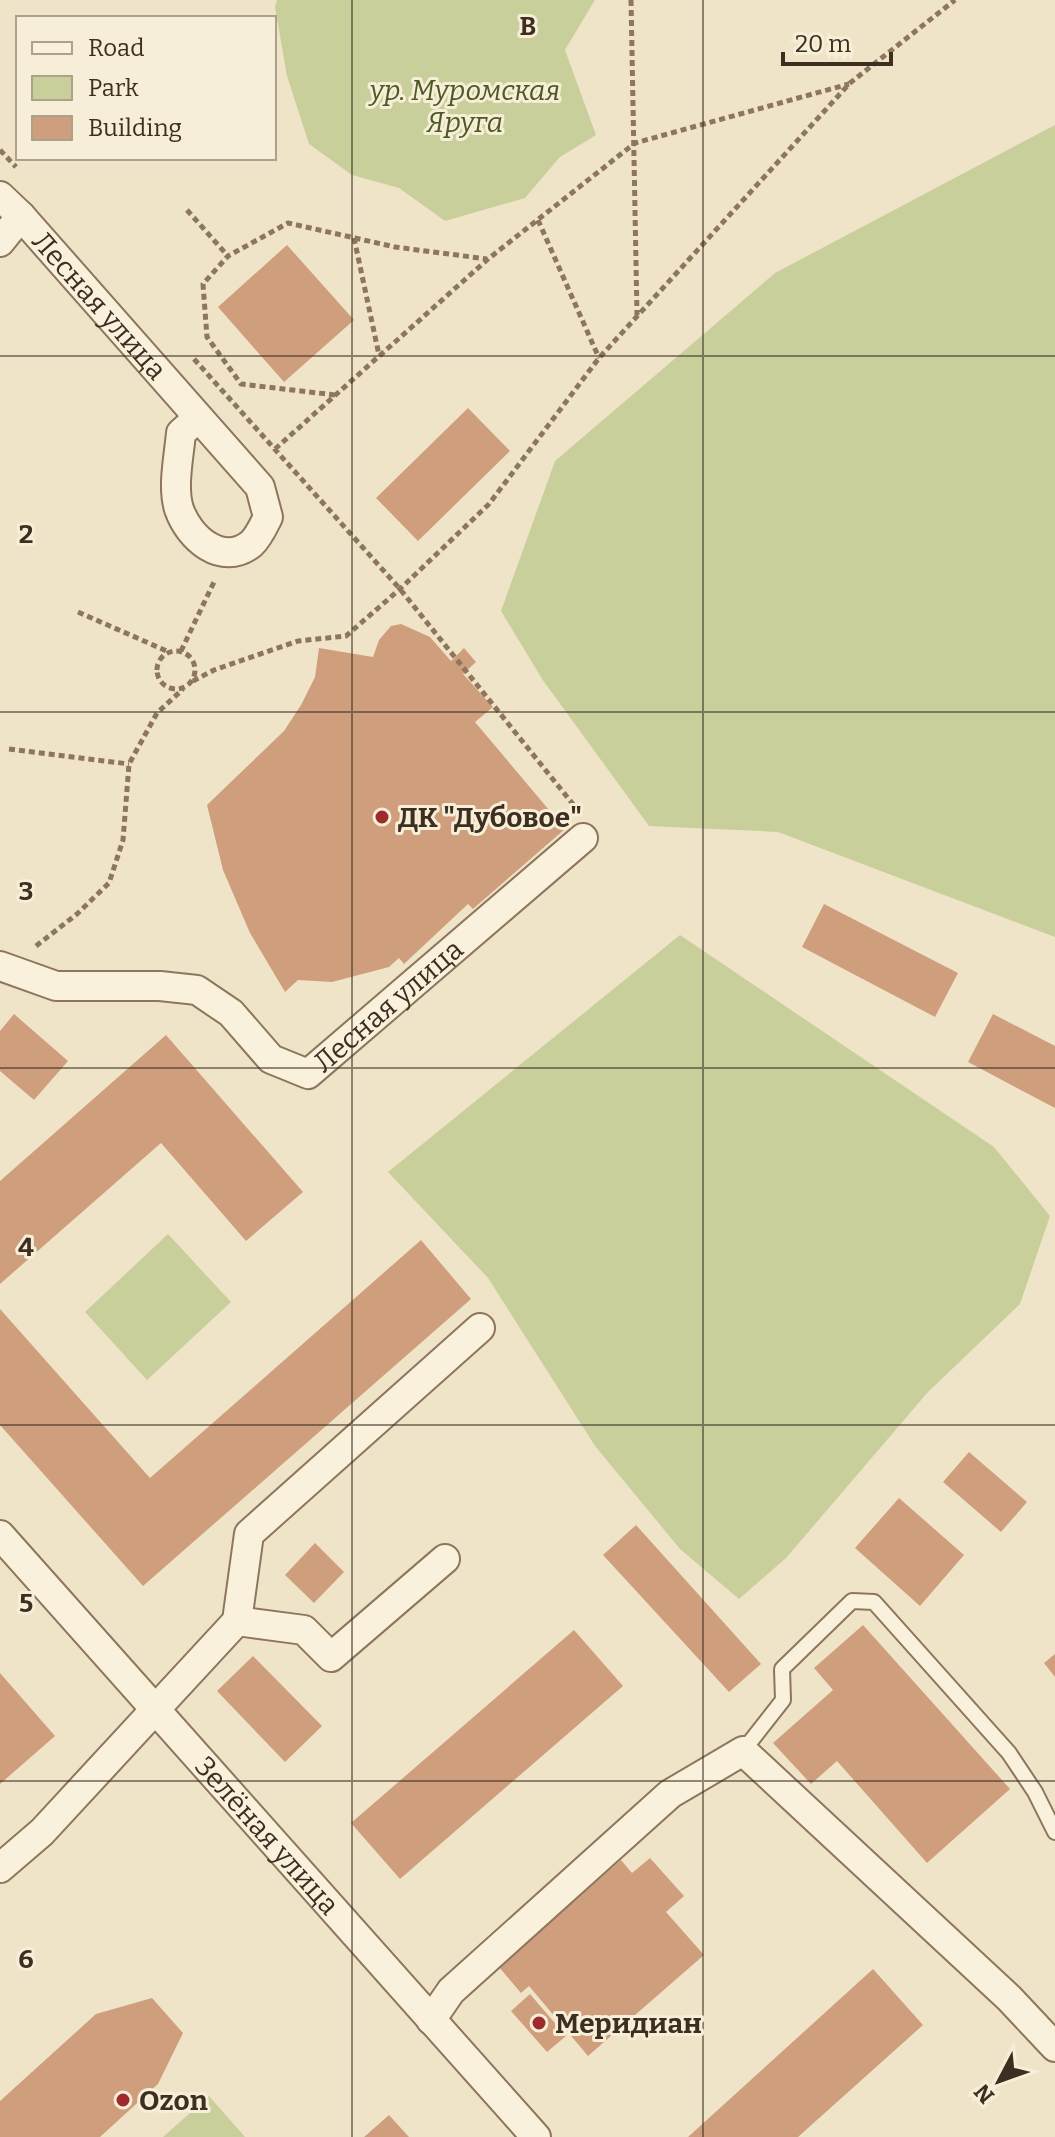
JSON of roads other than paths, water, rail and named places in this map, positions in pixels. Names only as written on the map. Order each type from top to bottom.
[{"type":"street","name":"Лесная улица","points":[[0,196],[198,418]]},
{"type":"street","points":[[0,242],[21,216]]},
{"type":"street","name":"Лесная улица","points":[[0,966],[56,986],[160,986],[197,990],[231,1013],[271,1059],[308,1074],[583,838]]},
{"type":"street","points":[[0,1868],[42,1832],[237,1621],[249,1534],[480,1328]]},
{"type":"street","name":"Зелёная улица","points":[[0,1535],[536,2137]]},
{"type":"street","points":[[237,1621],[304,1630],[331,1657],[445,1559]]},
{"type":"street","points":[[431,2020],[451,1991],[670,1794],[743,1751],[1009,1998],[1055,2047]]},
{"type":"lane","points":[[743,1751],[783,1700],[782,1669],[852,1601],[874,1602],[1009,1753],[1035,1792],[1055,1832]]},
{"type":"place","name":"ДК \"Дубовое\"","points":[[382,817]]},
{"type":"place","name":"Меридиан","points":[[539,2023]]},
{"type":"place","name":"Ozon","points":[[123,2100]]},
{"type":"park label","name":"ур. Муромская Яруга","points":[[465,106]]}]
